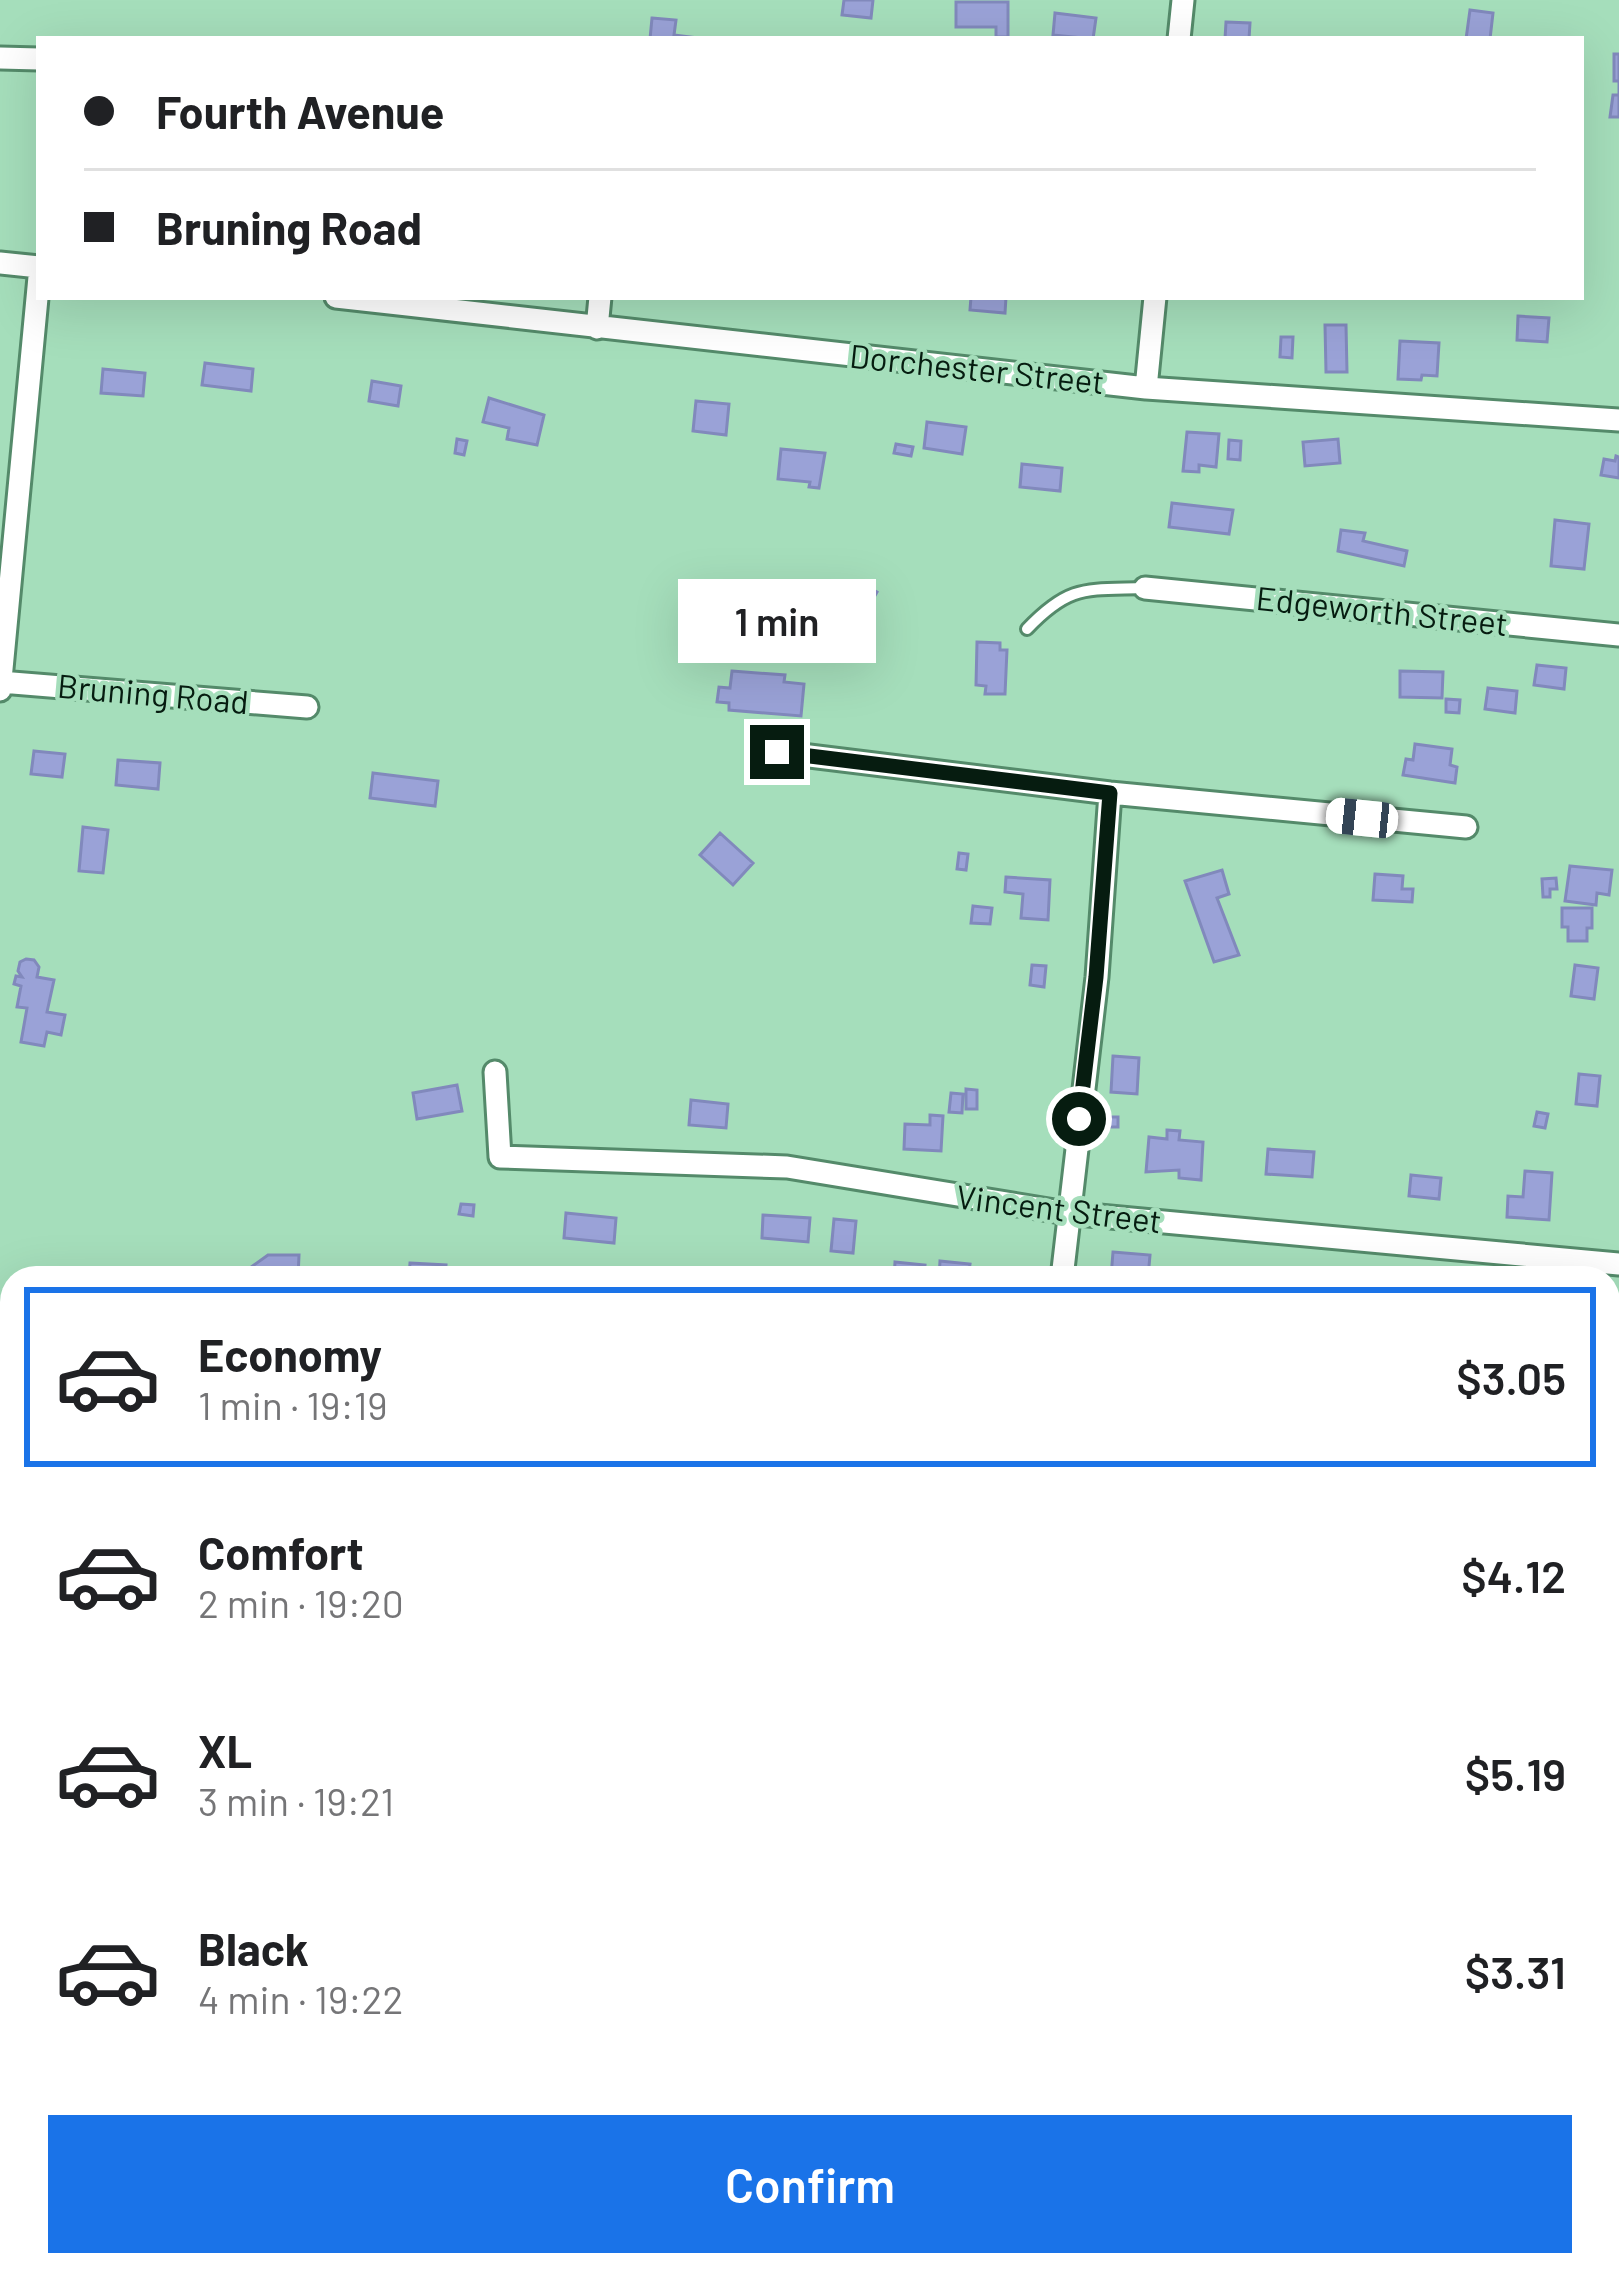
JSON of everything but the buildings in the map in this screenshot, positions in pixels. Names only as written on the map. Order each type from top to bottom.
[{"type":"street","points":[[1180,36],[1183,0]]},
{"type":"street","points":[[0,58],[36,59]]},
{"type":"street","points":[[0,263],[36,267]]},
{"type":"street","points":[[0,684],[9,480],[36,297]]},
{"type":"street","name":"Dorchester Street","points":[[361,300],[1146,388],[1619,420]]},
{"type":"street","points":[[597,328],[600,300]]},
{"type":"street","points":[[1146,388],[1155,300]]},
{"type":"street","name":"Edgeworth Street","points":[[1144,588],[1619,635]]},
{"type":"street","name":"Bruning Road","points":[[0,684],[307,706]]},
{"type":"street","points":[[777,752],[1110,793],[1466,827]]},
{"type":"street","points":[[1063,1266],[1096,977],[1110,793]]},
{"type":"street","name":"Vincent Street","points":[[495,1072],[500,1157],[788,1167],[1067,1213],[1619,1264]]},
{"type":"lane","points":[[1027,629],[1048,607],[1076,590],[1144,588]]},
{"type":"route","points":[[777,752],[1110,793],[1079,1119]]}]
